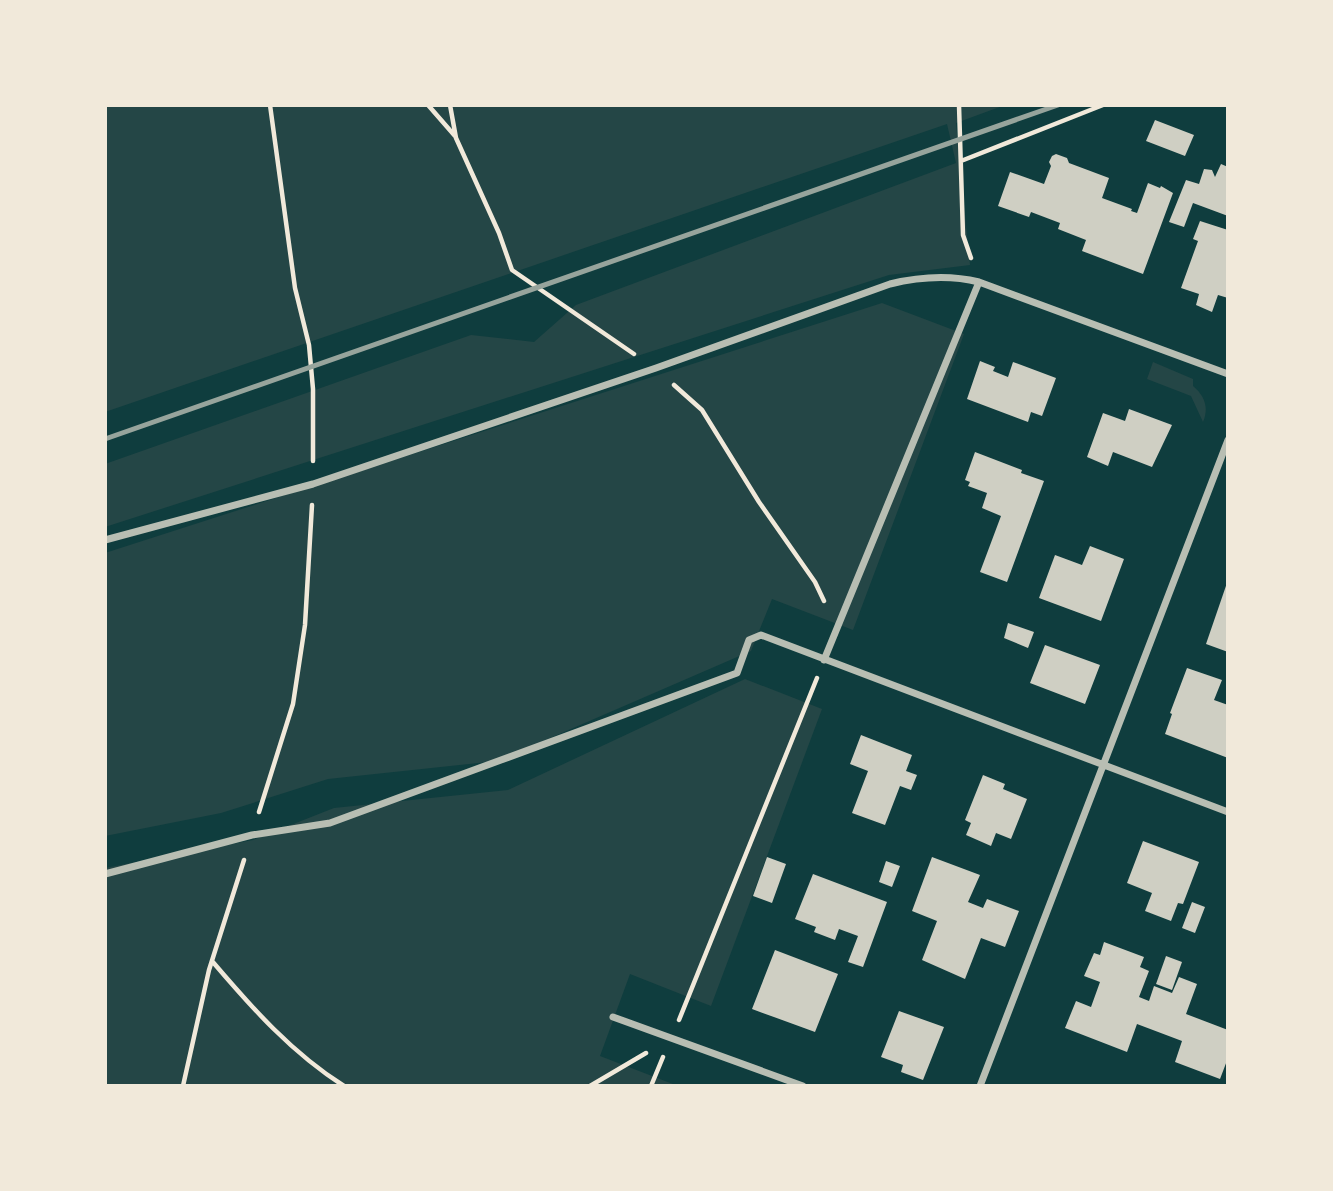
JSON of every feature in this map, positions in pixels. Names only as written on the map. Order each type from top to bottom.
[{"type":"street","points":[[105,541],[313,484],[656,369],[890,284],[934,278],[979,282],[1228,374]]},
{"type":"street","points":[[824,660],[979,282]]},
{"type":"street","points":[[980,1086],[1228,440]]},
{"type":"street","points":[[105,874],[252,835],[330,823],[737,673],[749,640],[761,635],[1228,812]]},
{"type":"street","points":[[613,1017],[803,1086]]},
{"type":"path","points":[[183,1086],[212,961],[293,704],[305,625],[313,484],[313,389],[309,345],[295,288],[270,105]]},
{"type":"path","points":[[428,105],[456,138]]},
{"type":"path","points":[[450,105],[456,138],[499,233],[512,270],[656,369],[702,410],[759,502],[815,582],[838,628]]},
{"type":"path","points":[[959,105],[963,234],[979,282]]},
{"type":"path","points":[[961,161],[1103,105]]},
{"type":"path","points":[[651,1086],[824,660]]},
{"type":"path","points":[[212,961],[253,1009],[286,1041],[344,1086]]},
{"type":"path","points":[[590,1086],[671,1038]]},
{"type":"shaded area","points":[[105,105],[1005,105],[956,123],[970,265],[889,275],[105,527],[105,464],[471,335],[534,342],[576,305],[956,163],[947,124],[105,412]]},
{"type":"shaded area","points":[[882,303],[964,334],[853,630],[772,599],[751,651],[497,761],[328,779],[221,813],[105,836],[105,553]]},
{"type":"shaded area","points":[[1153,362],[1193,379],[1193,386],[1205,402],[1203,422],[1191,396],[1147,379]]},
{"type":"shaded area","points":[[745,679],[822,709],[711,1006],[630,974],[600,1056],[678,1086],[105,1086],[105,868],[253,840],[334,808],[508,790]]},
{"type":"building","points":[[1155,120],[1194,135],[1185,156],[1146,141]]},
{"type":"building","points":[[1056,154],[1067,158],[1069,163],[1109,178],[1102,198],[1137,213],[1148,183],[1173,193],[1143,274],[1082,251],[1086,240],[1058,229],[1060,223],[1031,212],[1029,217],[998,206],[1010,172],[1044,184],[1051,166],[1049,162]]},
{"type":"building","points":[[1221,164],[1228,167],[1228,216],[1193,203],[1184,227],[1169,222],[1186,180],[1199,184],[1204,169],[1212,170],[1215,177]]},
{"type":"building","points":[[1200,221],[1228,230],[1228,298],[1218,295],[1212,312],[1196,305],[1199,294],[1181,288],[1198,241],[1193,239]]},
{"type":"building","points":[[980,361],[995,367],[993,371],[1008,377],[1013,362],[1056,378],[1042,416],[1031,412],[1028,422],[967,399]]},
{"type":"building","points":[[1129,409],[1172,425],[1152,467],[1113,452],[1108,466],[1087,457],[1103,413],[1125,421]]},
{"type":"building","points":[[975,452],[1044,481],[1007,582],[980,572],[1001,516],[982,508],[987,493],[968,486],[970,482],[965,480]]},
{"type":"building","points":[[1090,546],[1124,559],[1101,621],[1039,598],[1055,555],[1082,565]]},
{"type":"building","points":[[1228,580],[1228,652],[1206,644]]},
{"type":"building","points":[[1008,623],[1034,632],[1028,648],[1004,638]]},
{"type":"building","points":[[1045,645],[1100,665],[1085,704],[1030,683]]},
{"type":"building","points":[[1187,668],[1222,680],[1214,700],[1228,705],[1228,758],[1165,734]]},
{"type":"building","points":[[861,735],[912,755],[906,771],[917,775],[911,790],[900,786],[885,825],[852,813],[868,771],[850,764]]},
{"type":"building","points":[[983,775],[1005,784],[1003,789],[1027,799],[1011,839],[996,833],[991,846],[966,835],[971,823],[965,820]]},
{"type":"building","points":[[1143,841],[1199,862],[1183,904],[1178,903],[1171,921],[1145,911],[1152,893],[1127,883]]},
{"type":"building","points":[[767,857],[786,864],[772,903],[753,896]]},
{"type":"building","points":[[932,857],[980,875],[968,902],[983,908],[987,899],[1019,911],[1005,947],[981,938],[965,979],[922,960],[937,921],[912,911]]},
{"type":"building","points":[[886,861],[900,866],[892,887],[879,882]]},
{"type":"building","points":[[813,874],[887,902],[863,967],[848,962],[858,936],[839,929],[835,940],[814,932],[816,927],[795,919]]},
{"type":"building","points":[[1192,902],[1205,907],[1195,933],[1182,928]]},
{"type":"building","points":[[1104,942],[1144,957],[1140,967],[1149,971],[1139,997],[1149,1001],[1154,986],[1172,993],[1179,977],[1197,984],[1186,1014],[1228,1030],[1228,1058],[1220,1079],[1175,1062],[1182,1041],[1137,1024],[1127,1052],[1065,1028],[1076,1001],[1091,1007],[1100,982],[1084,976],[1094,953],[1100,955]]},
{"type":"building","points":[[775,950],[838,974],[815,1032],[752,1009]]},
{"type":"building","points":[[1166,956],[1182,962],[1172,990],[1156,984]]},
{"type":"building","points":[[899,1011],[944,1027],[923,1080],[901,1072],[903,1065],[881,1057]]},
{"type":"railway","points":[[105,439],[1058,105]]}]
